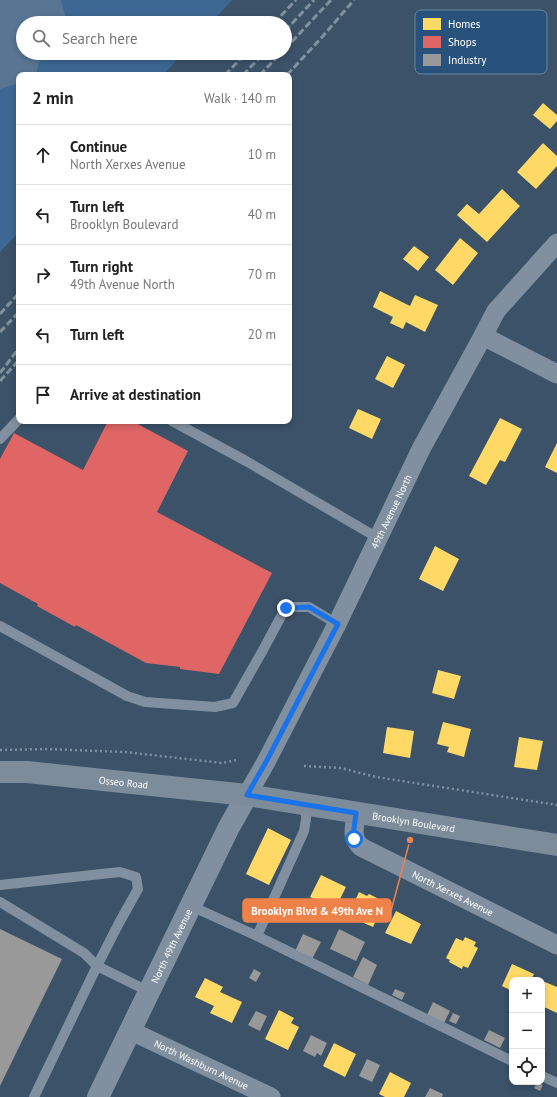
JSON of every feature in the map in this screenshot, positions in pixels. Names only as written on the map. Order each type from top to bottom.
[{"type":"main road","name":"Osseo Road","points":[[0,772],[27,772],[247,795]]},
{"type":"main road","name":"Brooklyn Boulevard","points":[[247,795],[557,845]]},
{"type":"street","name":"49th Avenue North","points":[[247,795],[266,762],[338,624],[422,449],[484,336],[496,311],[557,243]]},
{"type":"street","points":[[484,336],[557,374]]},
{"type":"street","name":"North 49th Avenue","points":[[98,1097],[247,795]]},
{"type":"street","name":"North Xerxes Avenue","points":[[356,813],[353,836],[361,848],[557,945]]},
{"type":"street","name":"North Washburn Avenue","points":[[131,1031],[271,1097]]},
{"type":"lane","points":[[0,439],[16,422]]},
{"type":"lane","points":[[178,424],[246,461],[378,538]]},
{"type":"lane","points":[[0,626],[127,696],[146,702],[215,707],[233,703],[286,608],[309,607],[338,624]]},
{"type":"lane","points":[[258,936],[304,831],[306,805]]},
{"type":"lane","points":[[0,885],[120,872],[136,877],[138,889],[97,966],[34,1097]]},
{"type":"lane","points":[[0,902],[84,953],[97,966],[150,992]]},
{"type":"lane","points":[[191,906],[258,936],[509,1060]]},
{"type":"lane","points":[[545,1077],[557,1083]]},
{"type":"path","points":[[0,750],[46,749],[125,752],[222,763],[237,760]]},
{"type":"path","points":[[304,766],[341,768],[376,777],[557,805]]},
{"type":"shaded area","points":[[0,0],[232,0],[217,16],[16,16],[16,60],[177,60],[166,72],[16,72],[16,235],[0,252]]},
{"type":"shaded area","points":[[0,0],[61,0],[65,16],[16,16],[16,60],[39,60],[37,72],[16,72],[16,84],[0,89]]},
{"type":"building: Homes","points":[[543,103],[557,115],[557,121],[550,129],[533,115]]},
{"type":"building: Homes","points":[[543,143],[557,156],[557,166],[536,189],[517,172]]},
{"type":"building: Homes","points":[[502,189],[520,206],[487,242],[457,215],[467,204],[479,214]]},
{"type":"building: Homes","points":[[460,238],[478,253],[453,285],[435,270]]},
{"type":"building: Homes","points":[[414,246],[429,257],[418,271],[403,259]]},
{"type":"building: Homes","points":[[380,291],[410,306],[415,295],[438,305],[425,332],[406,322],[403,329],[390,323],[393,317],[373,307]]},
{"type":"building: Homes","points":[[387,356],[405,365],[393,388],[375,379]]},
{"type":"building: Homes","points":[[358,409],[381,419],[372,439],[349,428]]},
{"type":"building: Homes","points":[[500,418],[522,429],[505,462],[500,460],[486,485],[469,476]]},
{"type":"building: Homes","points":[[557,443],[557,473],[545,467]]},
{"type":"building: Homes","points":[[435,546],[459,559],[443,591],[419,579]]},
{"type":"building: Homes","points":[[438,670],[461,676],[454,699],[432,693]]},
{"type":"building: Homes","points":[[443,722],[471,729],[464,757],[447,752],[449,747],[437,744]]},
{"type":"building: Homes","points":[[387,727],[414,731],[410,758],[383,753]]},
{"type":"building: Homes","points":[[519,737],[543,741],[537,770],[514,767]]},
{"type":"building: Homes","points":[[268,828],[291,840],[269,885],[246,874]]},
{"type":"building: Homes","points":[[321,875],[346,887],[335,909],[310,897]]},
{"type":"building: Homes","points":[[359,892],[367,896],[369,894],[385,902],[373,927],[348,916]]},
{"type":"building: Homes","points":[[396,911],[421,924],[411,944],[385,933]]},
{"type":"building: Homes","points":[[465,937],[476,942],[474,946],[478,948],[468,968],[463,966],[462,969],[449,962],[450,960],[446,958],[456,938],[463,941]]},
{"type":"building: Homes","points":[[512,964],[534,974],[532,977],[509,977],[509,990],[502,986]]},
{"type":"building: Homes","points":[[205,978],[223,987],[220,992],[242,1002],[232,1023],[210,1013],[214,1006],[195,997]]},
{"type":"building: Homes","points":[[545,982],[557,987],[557,1013],[545,1007]]},
{"type":"building: Homes","points":[[279,1010],[294,1018],[291,1023],[299,1027],[288,1050],[265,1039]]},
{"type":"building: Homes","points":[[334,1043],[356,1054],[345,1077],[323,1066]]},
{"type":"building: Homes","points":[[390,1072],[411,1083],[404,1097],[385,1097],[379,1094]]},
{"type":"building: Shops","points":[[106,424],[138,424],[188,451],[157,512],[272,573],[219,674],[146,663],[76,625],[75,627],[0,583],[0,459],[14,433],[83,470]]},
{"type":"building: Industry","points":[[0,929],[62,959],[0,1086]]},
{"type":"building: Industry","points":[[339,929],[365,942],[356,961],[330,949]]},
{"type":"building: Industry","points":[[303,934],[321,942],[312,959],[295,951]]},
{"type":"building: Industry","points":[[363,957],[377,965],[368,985],[353,977]]},
{"type":"building: Industry","points":[[254,969],[261,973],[256,982],[249,978]]},
{"type":"building: Industry","points":[[395,989],[405,993],[402,1000],[392,995]]},
{"type":"building: Industry","points":[[433,1002],[450,1011],[444,1023],[427,1015]]},
{"type":"building: Industry","points":[[256,1011],[267,1016],[260,1031],[248,1025]]},
{"type":"building: Industry","points":[[453,1013],[460,1016],[456,1024],[449,1021]]},
{"type":"building: Industry","points":[[489,1030],[505,1038],[500,1048],[484,1040]]},
{"type":"building: Industry","points":[[311,1035],[327,1043],[321,1056],[317,1053],[315,1057],[303,1051]]},
{"type":"building: Industry","points":[[367,1059],[380,1065],[372,1082],[359,1076]]},
{"type":"building: Industry","points":[[536,1085],[543,1085],[540,1091],[534,1088]]},
{"type":"building: Industry","points":[[430,1088],[443,1094],[442,1097],[425,1097]]},
{"type":"railway","points":[[281,16],[296,0]]},
{"type":"railway","points":[[292,24],[314,0]]},
{"type":"railway","points":[[292,42],[331,0]]},
{"type":"railway","points":[[290,72],[354,0]]},
{"type":"railway","points":[[228,72],[239,60]]},
{"type":"railway","points":[[246,72],[257,60]]},
{"type":"railway","points":[[263,72],[274,60]]},
{"type":"railway","points":[[0,314],[16,296]]},
{"type":"railway","points":[[0,332],[16,315]]},
{"type":"railway","points":[[0,373],[16,352]]},
{"type":"railway","points":[[0,381],[16,363]]},
{"type":"place","name":"Brooklyn Blvd & 49th Ave N","points":[[410,840]]},
{"type":"route","points":[[286,608],[309,607],[338,624],[266,762],[247,795],[356,813],[353,836],[354,839]]}]
